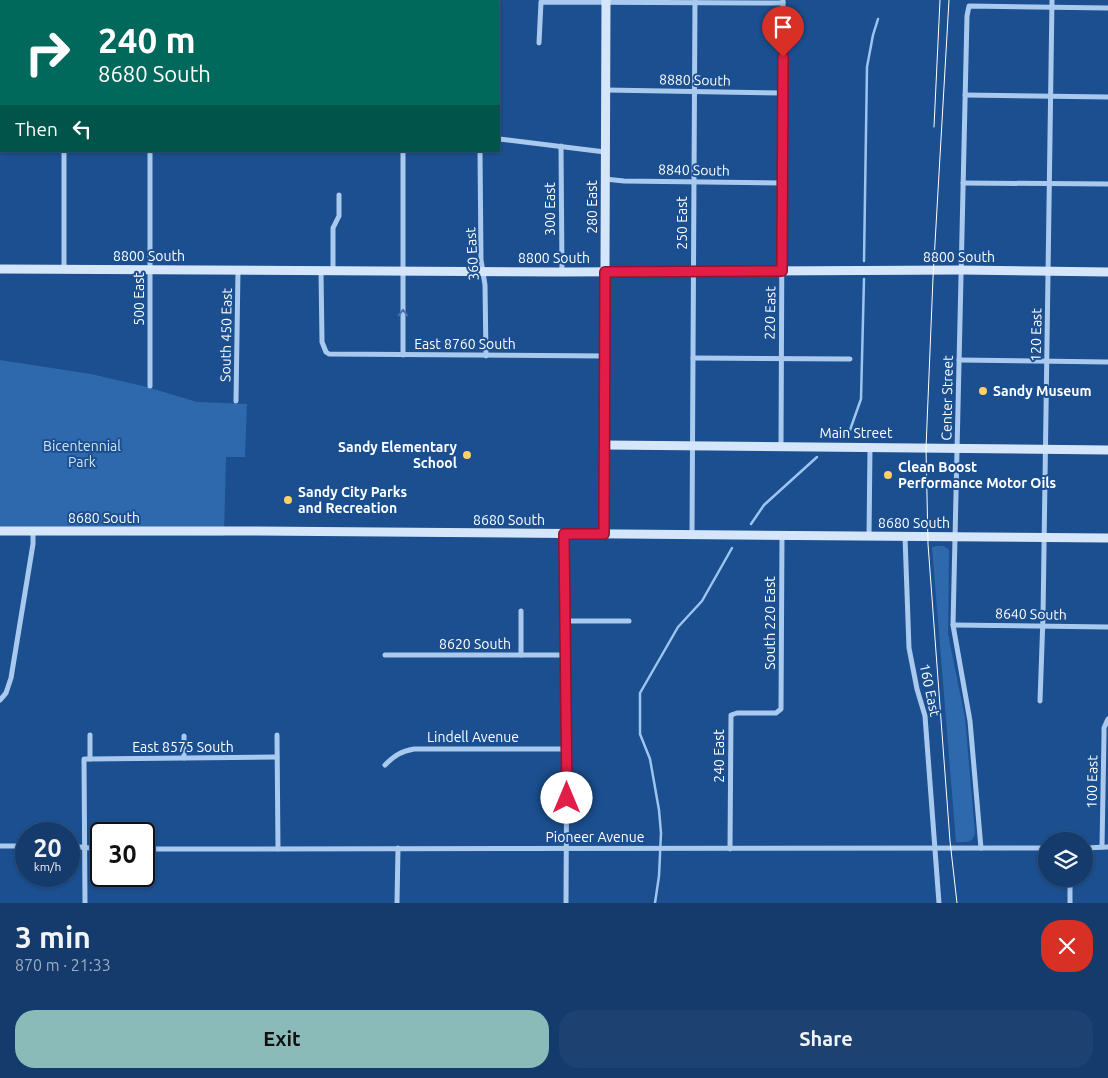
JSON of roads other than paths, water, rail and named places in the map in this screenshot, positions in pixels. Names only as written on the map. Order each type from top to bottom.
[{"type":"street","name":"120 East","points":[[1040,701],[1041,635],[1043,626],[1052,0]]},
{"type":"street","name":"280 East","points":[[604,534],[606,1]]},
{"type":"street","name":"250 East","points":[[692,535],[695,1]]},
{"type":"street","points":[[539,43],[541,2],[783,2]]},
{"type":"street","name":"220 East","points":[[781,446],[783,2]]},
{"type":"street","name":"Center Street","points":[[981,848],[970,721],[953,624],[967,16],[969,6],[1052,7]]},
{"type":"street","points":[[1052,7],[1108,8]]},
{"type":"street","name":"8880 South","points":[[606,90],[783,93]]},
{"type":"street","points":[[965,95],[1108,97]]},
{"type":"street","points":[[500,138],[606,152]]},
{"type":"street","name":"300 East","points":[[561,146],[562,272]]},
{"type":"street","points":[[64,152],[64,269]]},
{"type":"street","name":"500 East","points":[[150,152],[150,386]]},
{"type":"street","points":[[403,152],[403,355]]},
{"type":"street","name":"360 East","points":[[480,152],[482,272],[485,285],[486,356]]},
{"type":"street","name":"8840 South","points":[[606,179],[694,182],[783,182]]},
{"type":"street","points":[[963,183],[1108,184]]},
{"type":"street","points":[[333,270],[333,228],[339,216],[339,195]]},
{"type":"street","name":"8800 South","points":[[0,268],[482,272],[961,270],[1108,272]]},
{"type":"street","name":"South 450 East","points":[[236,401],[238,270]]},
{"type":"street","name":"East 8760 South","points":[[321,270],[322,342],[326,352],[334,355],[605,356]]},
{"type":"street","points":[[693,358],[850,359]]},
{"type":"street","points":[[959,360],[1108,362]]},
{"type":"street","name":"Main Street","points":[[604,445],[1108,450]]},
{"type":"street","points":[[869,537],[870,447]]},
{"type":"street","name":"8680 South","points":[[0,531],[1108,538]]},
{"type":"street","points":[[0,700],[6,693],[11,678],[33,544],[33,531]]},
{"type":"street","points":[[564,534],[566,903]]},
{"type":"street","name":"South 220 East","points":[[781,709],[782,537]]},
{"type":"street","name":"160 East","points":[[905,537],[909,648],[917,690],[925,716],[939,903]]},
{"type":"street","points":[[521,611],[521,655]]},
{"type":"street","points":[[565,621],[629,621]]},
{"type":"street","name":"8640 South","points":[[953,624],[1108,627]]},
{"type":"street","name":"8620 South","points":[[385,655],[566,654]]},
{"type":"street","name":"240 East","points":[[730,849],[731,715],[737,713],[776,713],[781,709]]},
{"type":"street","name":"100 East","points":[[1105,847],[1104,728],[1108,718]]},
{"type":"street","points":[[85,903],[84,759],[90,758],[90,735]]},
{"type":"street","points":[[277,735],[278,849]]},
{"type":"street","points":[[184,736],[184,758]]},
{"type":"street","name":"Lindell Avenue","points":[[385,765],[404,750],[414,749],[566,749]]},
{"type":"street","name":"East 8575 South","points":[[90,758],[277,757]]},
{"type":"street","points":[[0,846],[15,846]]},
{"type":"street","points":[[80,847],[90,848]]},
{"type":"street","points":[[398,848],[398,903]]},
{"type":"street","name":"Pioneer Avenue","points":[[155,849],[1038,848]]},
{"type":"street","points":[[1070,887],[1070,903]]},
{"type":"waterway","points":[[864,261],[867,67],[878,19]]},
{"type":"waterway","points":[[850,430],[861,399],[864,279]]},
{"type":"waterway","points":[[751,524],[764,505],[817,457]]},
{"type":"waterway","points":[[655,903],[659,876],[661,833],[650,759],[640,734],[640,693],[678,627],[702,601],[732,548]]},
{"type":"tram line","points":[[934,127],[940,0]]},
{"type":"tram line","points":[[949,0],[933,278],[926,448],[928,544],[950,841],[957,903]]},
{"type":"place","name":"Sandy Museum","points":[[983,391]]},
{"type":"place","name":"Sandy Elementary School","points":[[467,455]]},
{"type":"place","name":"Clean Boost Performance Motor Oils","points":[[888,475]]},
{"type":"place","name":"Sandy City Parks and Recreation","points":[[288,500]]},
{"type":"park label","name":"Bicentennial Park","points":[[82,454]]}]
